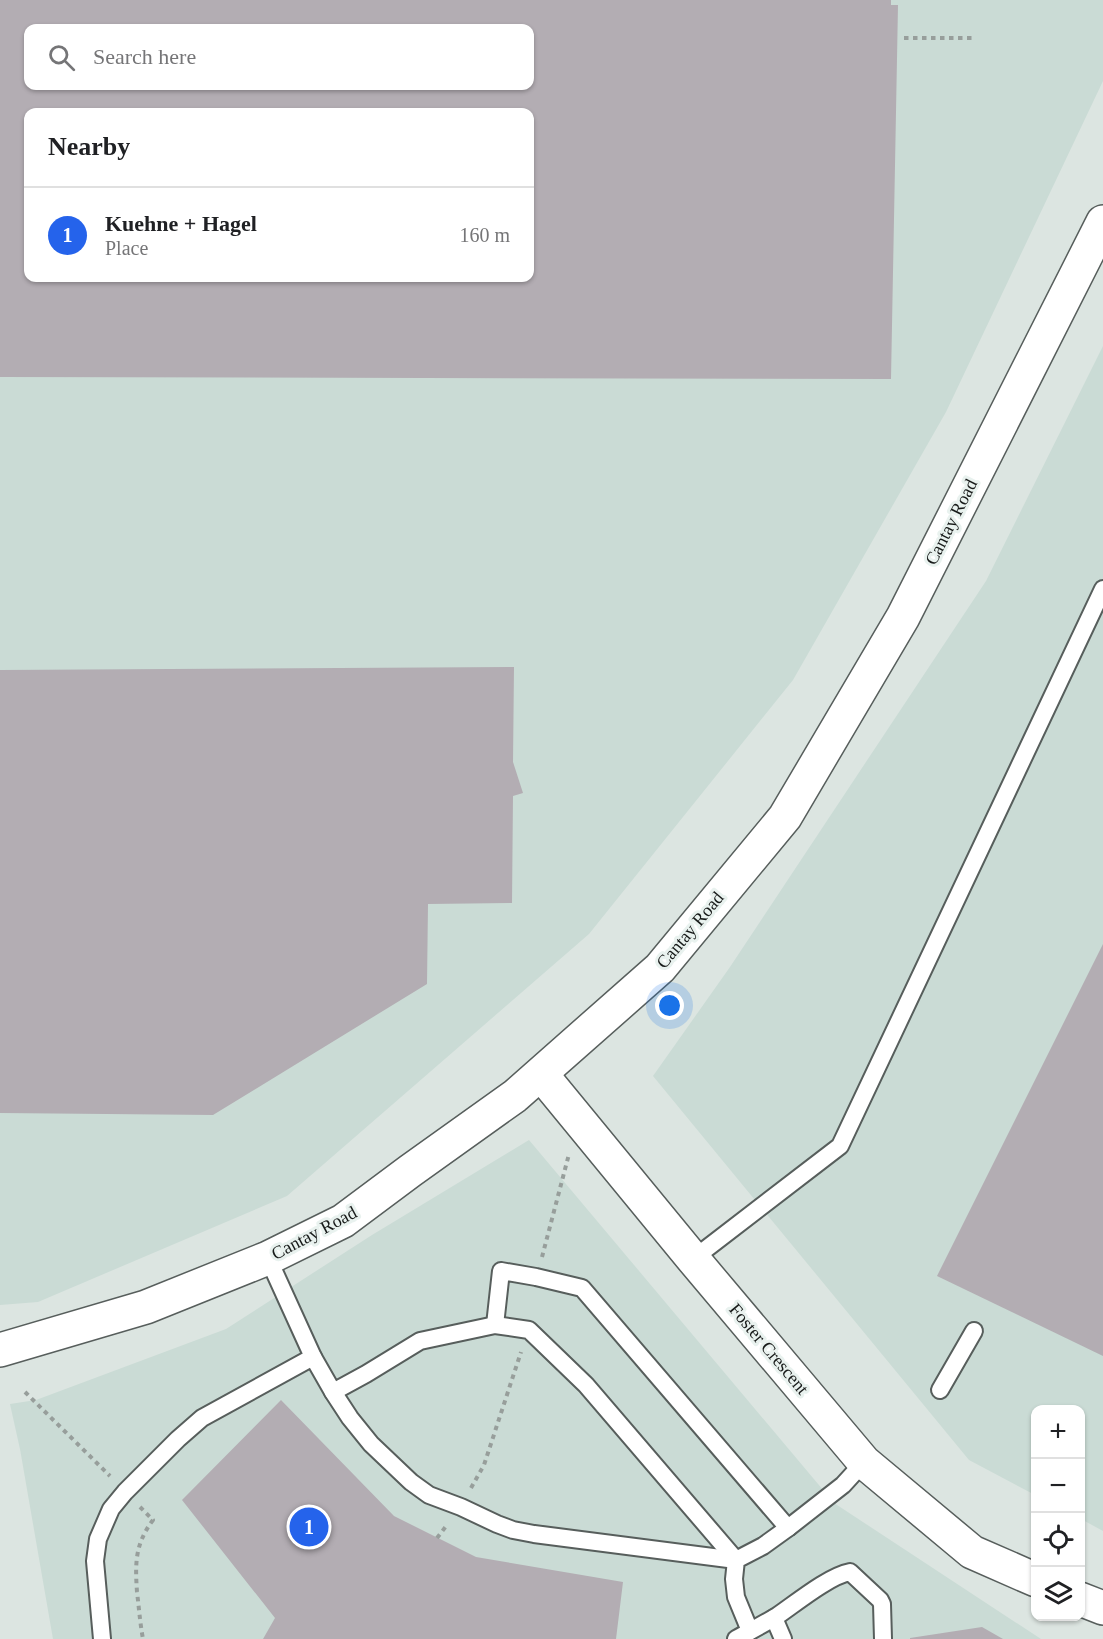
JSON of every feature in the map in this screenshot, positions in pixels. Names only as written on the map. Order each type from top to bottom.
[{"type":"street","name":"Cantay Road","points":[[0,1350],[146,1307],[268,1258],[343,1221],[515,1096],[660,968],[785,817],[903,617],[1103,222]]},
{"type":"street","name":"Foster Crescent","points":[[541,1074],[864,1462],[972,1552],[1031,1578]]},
{"type":"street","points":[[1085,1601],[1103,1608]]},
{"type":"lane","points":[[693,1259],[840,1146],[1103,589]]},
{"type":"lane","points":[[268,1258],[313,1357],[350,1418],[371,1444],[411,1482],[429,1495],[513,1530],[736,1560],[763,1546],[788,1528],[843,1485],[864,1462]]},
{"type":"lane","points":[[495,1325],[501,1271],[582,1288],[788,1528]]},
{"type":"lane","points":[[333,1392],[420,1341],[495,1325],[528,1330],[586,1385],[736,1560],[734,1580],[743,1635],[774,1618],[824,1585],[850,1572],[882,1604],[883,1639]]},
{"type":"lane","points":[[940,1390],[974,1330]]},
{"type":"lane","points":[[102,1639],[95,1561],[98,1539],[111,1509],[157,1460],[202,1418],[313,1357]]},
{"type":"lane","points":[[774,1618],[783,1639]]},
{"type":"path","points":[[904,38],[972,38]]},
{"type":"shaded area","points":[[0,0],[1103,0],[1103,81],[946,412],[793,680],[589,934],[287,1196],[38,1302],[0,1305]]},
{"type":"shaded area","points":[[1103,346],[1103,1531],[1085,1521],[1085,1405],[1031,1405],[1031,1493],[969,1460],[653,1076],[730,967],[986,581]]},
{"type":"shaded area","points":[[529,1140],[834,1503],[1041,1639],[53,1639],[10,1404],[36,1400],[226,1329],[372,1235]]},
{"type":"building","points":[[0,0],[891,0],[891,5],[898,5],[891,379],[0,377]]},
{"type":"building","points":[[514,667],[513,762],[523,793],[513,796],[512,903],[428,904],[427,984],[213,1115],[0,1113],[0,670]]},
{"type":"building","points":[[1103,944],[1103,1356],[937,1276]]},
{"type":"building","points":[[281,1400],[394,1516],[476,1557],[623,1582],[616,1639],[263,1639],[275,1618],[182,1500]]},
{"type":"building","points":[[982,1627],[1003,1639],[910,1639],[910,1638]]},
{"type":"place","name":"Kuehne + Hagel","points":[[309,1527]]}]
